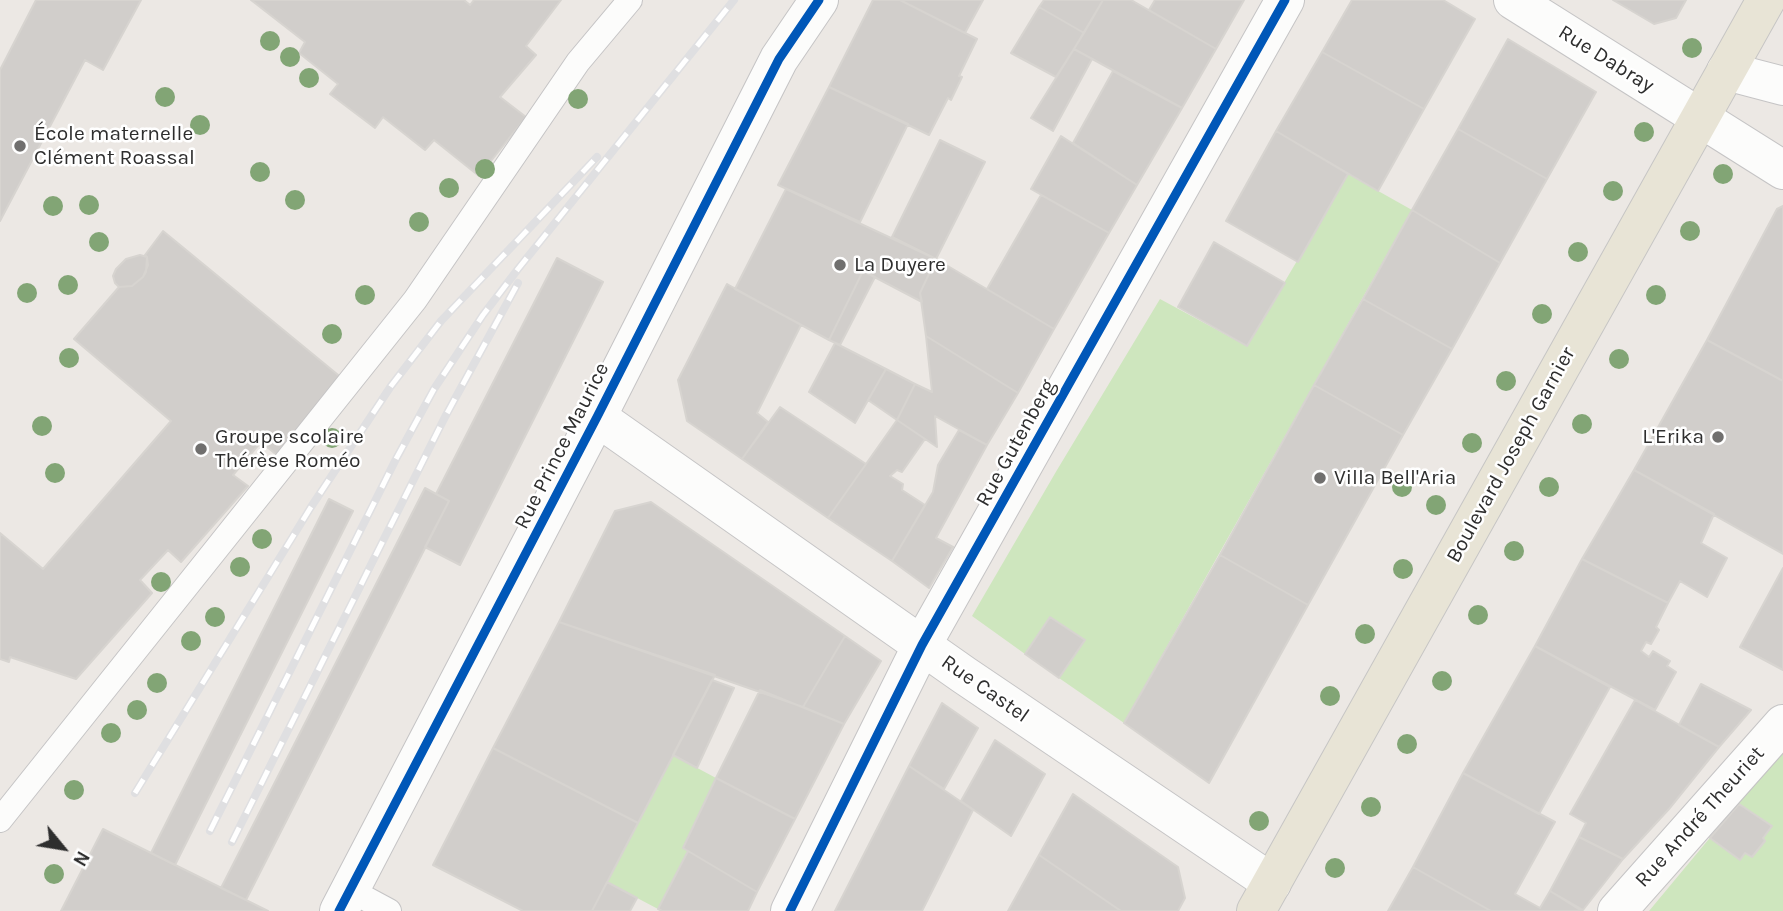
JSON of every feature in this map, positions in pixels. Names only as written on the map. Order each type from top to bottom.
[{"type":"main road","name":"Boulevard Joseph Garnier","points":[[1264,897],[1766,0]]},
{"type":"street","name":"Rue Prince Maurice","points":[[345,901],[597,417],[779,59],[819,0]]},
{"type":"street","name":"Rue Gutenberg","points":[[790,911],[922,645],[1285,0]]},
{"type":"street","name":"Rue Dabray","points":[[1513,0],[1699,118]]},
{"type":"street","points":[[1726,71],[1783,86]]},
{"type":"street","points":[[1699,118],[1783,170]]},
{"type":"street","name":"Rue Castel","points":[[597,417],[922,645],[1264,897]]},
{"type":"street","name":"Rue André Theuriet","points":[[1622,909],[1783,724]]},
{"type":"lane","points":[[0,820],[415,300],[578,62],[630,0]]},
{"type":"lane","points":[[345,901],[389,911]]},
{"type":"green space","points":[[1348,174],[1412,210],[1124,723],[1059,678],[1084,640],[1050,617],[1025,654],[972,616],[1160,299],[1247,346]]},
{"type":"green space","points":[[1783,750],[1783,911],[1649,911]],"holes":[[[1739,804],[1772,826],[1763,838],[1765,841],[1752,856],[1745,853],[1740,859],[1711,838]]]},
{"type":"green space","points":[[673,755],[716,778],[683,847],[688,851],[658,909],[607,882]]},
{"type":"building","name":"École maternelle Clément Roassal","points":[[36,0],[141,0],[103,70],[85,60],[0,221],[0,70]]},
{"type":"building","points":[[251,0],[464,0],[470,5],[474,0],[561,0],[526,46],[536,55],[500,97],[526,117],[479,176],[434,140],[425,150],[383,117],[375,128],[330,94],[338,84],[299,53],[305,42]]},
{"type":"building","points":[[873,0],[900,0],[977,39],[951,100],[948,98],[929,135],[829,87]]},
{"type":"building","points":[[900,0],[983,0],[965,33]]},
{"type":"building","points":[[1044,0],[1103,0],[1084,33],[1039,7]]},
{"type":"building","points":[[1103,0],[1131,0],[1216,49],[1182,108],[1074,49]]},
{"type":"building","points":[[1155,0],[1244,0],[1216,49],[1149,10]]},
{"type":"building","points":[[1352,0],[1443,0],[1475,19],[1424,109],[1322,52]]},
{"type":"building","points":[[1613,0],[1686,0],[1676,18],[1654,24]]},
{"type":"building","points":[[1039,7],[1084,33],[1056,77],[1011,53]]},
{"type":"building","points":[[1508,39],[1596,92],[1547,179],[1458,129]]},
{"type":"building","points":[[1074,49],[1092,59],[1053,131],[1031,118]]},
{"type":"building","points":[[1322,52],[1424,109],[1378,191],[1276,131]]},
{"type":"building","points":[[1113,71],[1182,108],[1137,185],[1073,143]]},
{"type":"building","points":[[829,87],[908,124],[860,222],[778,185]]},
{"type":"building","points":[[1458,129],[1547,179],[1500,263],[1412,210]]},
{"type":"building","points":[[1276,131],[1348,174],[1298,262],[1226,221]]},
{"type":"building","points":[[1061,136],[1137,185],[1109,233],[1031,189]]},
{"type":"building","points":[[940,140],[985,162],[936,259],[892,237]]},
{"type":"building","name":"La Duyere","points":[[786,189],[936,259],[920,293],[922,302],[863,271],[829,340],[735,289]]},
{"type":"building","points":[[1041,195],[1109,233],[1054,329],[987,289]]},
{"type":"building","points":[[1783,206],[1783,381],[1707,340],[1777,209]]},
{"type":"building","points":[[1412,210],[1500,263],[1452,349],[1363,299]]},
{"type":"building","name":"Groupe scolaire Thérèse Roméo","points":[[163,231],[343,379],[278,456],[261,442],[233,475],[248,486],[181,562],[168,550],[140,580],[152,593],[76,679],[10,657],[9,662],[0,659],[0,533],[43,569],[171,421],[74,339],[119,287],[132,286],[143,277],[148,265],[145,255]]},
{"type":"building","points":[[1214,242],[1285,283],[1247,346],[1178,307]]},
{"type":"building","points":[[140,255],[147,257],[143,277],[132,286],[119,287],[113,276],[116,269],[126,259]]},
{"type":"building","points":[[557,258],[603,282],[460,565],[425,547],[449,501],[436,494]]},
{"type":"building","points":[[936,259],[1054,329],[1018,393],[926,336],[920,293]]},
{"type":"building","points":[[863,271],[875,277],[840,345],[829,340]]},
{"type":"building","points":[[727,284],[801,325],[757,413],[768,422],[742,459],[687,421],[678,380]]},
{"type":"building","points":[[1363,299],[1452,349],[1403,435],[1314,385]]},
{"type":"building","points":[[926,336],[1018,393],[987,445],[935,416],[937,447],[897,420],[915,384],[932,392]]},
{"type":"building","name":"L'Erika","points":[[1707,340],[1783,381],[1783,554],[1634,470]]},
{"type":"building","points":[[835,343],[886,369],[855,423],[809,392]]},
{"type":"building","points":[[886,369],[915,384],[897,420],[868,400]]},
{"type":"building","name":"Villa Bell'Aria","points":[[1314,385],[1403,435],[1308,605],[1220,555]]},
{"type":"building","points":[[780,407],[866,464],[828,518],[742,459]]},
{"type":"building","points":[[897,420],[925,439],[902,472],[897,470],[890,476],[903,484],[902,490],[925,505],[892,561],[828,518]]},
{"type":"building","points":[[959,430],[987,445],[936,538],[953,547],[929,588],[892,561],[933,492],[938,465]]},
{"type":"building","points":[[1634,470],[1714,514],[1701,543],[1727,558],[1707,597],[1680,581],[1668,603],[1582,559]]},
{"type":"building","points":[[425,488],[449,501],[246,900],[221,888]]},
{"type":"building","points":[[329,499],[353,511],[175,865],[151,853]]},
{"type":"building","points":[[651,502],[845,636],[803,707],[559,622],[615,511]]},
{"type":"building","points":[[1220,555],[1308,605],[1209,783],[1124,723]]},
{"type":"building","points":[[1582,559],[1668,603],[1656,627],[1659,630],[1651,644],[1646,642],[1641,651],[1649,657],[1653,651],[1670,661],[1667,666],[1676,672],[1655,710],[1535,646]]},
{"type":"building","points":[[1783,568],[1783,670],[1740,647]]},
{"type":"building","points":[[1050,617],[1085,640],[1059,678],[1025,654]]},
{"type":"building","points":[[559,622],[715,675],[638,823],[493,748]]},
{"type":"building","points":[[845,636],[881,661],[844,724],[803,707]]},
{"type":"building","points":[[1535,646],[1610,687],[1539,814],[1463,773]]},
{"type":"building","points":[[712,680],[734,688],[697,768],[673,755]]},
{"type":"building","points":[[1701,684],[1751,710],[1719,747],[1679,725]]},
{"type":"building","points":[[760,690],[844,724],[795,819],[716,778]]},
{"type":"building","points":[[1635,700],[1719,747],[1669,809],[1623,859],[1579,837],[1586,823],[1570,814]]},
{"type":"building","points":[[942,703],[978,728],[944,789],[909,766]]},
{"type":"building","points":[[995,740],[1045,774],[1011,836],[961,801]]},
{"type":"building","points":[[493,748],[638,823],[592,911],[523,911],[433,865]]},
{"type":"building","points":[[909,766],[973,810],[922,911],[835,911]]},
{"type":"building","points":[[1463,773],[1555,822],[1515,894],[1540,908],[1550,891],[1582,911],[1491,911],[1413,867]]},
{"type":"building","points":[[716,778],[795,819],[757,892],[683,848]]},
{"type":"building","points":[[1073,794],[1178,867],[1185,898],[1178,911],[1121,911],[1039,855]]},
{"type":"building","points":[[1739,804],[1772,826],[1763,838],[1765,841],[1752,857],[1745,853],[1740,860],[1710,838]]},
{"type":"building","points":[[103,829],[151,853],[268,911],[61,911]]},
{"type":"building","points":[[1579,837],[1623,859],[1583,910],[1550,891]]},
{"type":"building","points":[[688,851],[757,892],[748,911],[658,909]]},
{"type":"building","points":[[1039,855],[1121,911],[1008,911]]},
{"type":"building","points":[[1413,867],[1491,911],[1388,911]]},
{"type":"building","points":[[607,882],[637,898],[630,911],[592,911]]},
{"type":"railway","points":[[210,831],[396,459],[434,389],[483,315],[518,269],[734,0]]},
{"type":"railway","points":[[135,793],[311,507],[391,386],[441,321],[597,157]]},
{"type":"railway","points":[[232,842],[445,417],[518,283]]},
{"type":"cycle path","points":[[339,911],[597,417],[779,59],[819,0]]},
{"type":"cycle path","points":[[790,911],[922,645],[1285,0]]},
{"type":"place","name":"École maternelle Clément Roassal","points":[[20,146]]},
{"type":"place","name":"La Duyere","points":[[840,265]]},
{"type":"place","name":"L'Erika","points":[[1718,437]]},
{"type":"place","name":"Groupe scolaire Thérèse Roméo","points":[[201,449]]},
{"type":"place","name":"Villa Bell'Aria","points":[[1320,478]]}]
